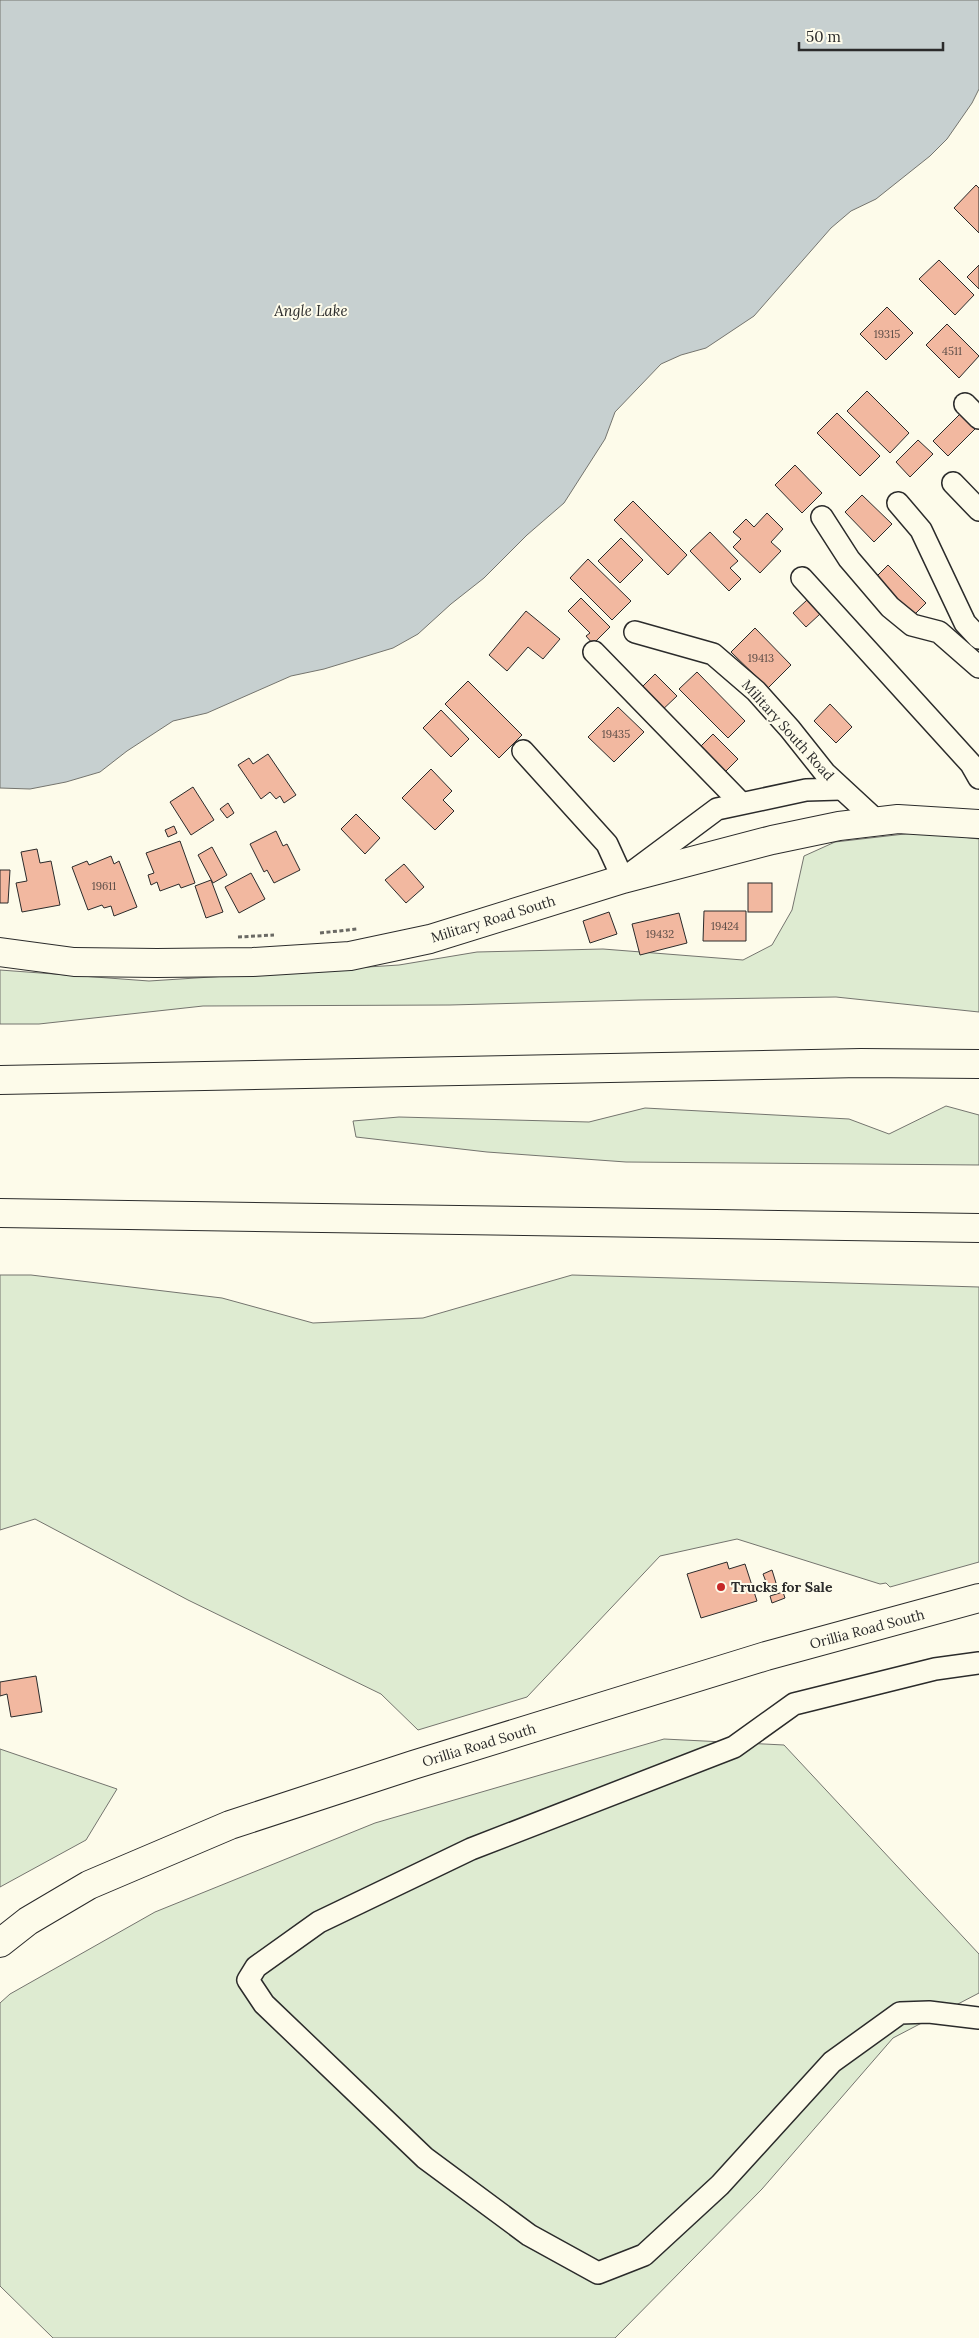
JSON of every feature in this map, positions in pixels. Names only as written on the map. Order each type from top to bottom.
[{"type":"main road","name":"Military Road South","points":[[0,952],[74,962],[157,963],[254,962],[350,956],[430,939],[623,879],[772,840],[838,826],[898,819],[979,824]]},
{"type":"main road","points":[[0,1080],[851,1064],[979,1064]]},
{"type":"main road","points":[[0,1213],[979,1228]]},
{"type":"main road","name":"Orillia Road South","points":[[0,1944],[28,1921],[89,1885],[230,1825],[413,1765],[756,1659],[979,1598]]},
{"type":"street","points":[[953,483],[979,510]]},
{"type":"street","points":[[898,503],[921,530],[965,623],[979,638]]},
{"type":"street","points":[[822,516],[849,559],[890,607],[912,625],[939,632],[979,667]]},
{"type":"street","points":[[802,578],[971,764],[979,778]]},
{"type":"street","name":"Military South Road","points":[[635,632],[713,654],[756,691],[841,789],[878,822]]},
{"type":"street","points":[[594,652],[741,803]]},
{"type":"street","points":[[523,751],[607,844],[623,879],[717,809],[806,790],[841,789]]},
{"type":"street","points":[[979,1663],[935,1669],[794,1704],[734,1747],[471,1850],[319,1922],[256,1967],[248,1980],[264,2004],[425,2158],[529,2235],[598,2273],[644,2254],[720,2185],[832,2062],[900,2014],[928,2012],[979,2018]]},
{"type":"path","points":[[314,933],[361,929]]},
{"type":"path","points":[[236,937],[275,935]]},
{"type":"green space","points":[[922,832],[979,839],[979,1012],[836,997],[450,1005],[203,1006],[39,1024],[0,1024],[0,970],[149,981],[399,965],[477,952],[603,949],[743,960],[772,945],[792,910],[804,856],[835,842]]},
{"type":"green space","points":[[946,1106],[979,1115],[979,1165],[626,1162],[487,1152],[356,1137],[353,1121],[399,1117],[589,1122],[645,1108],[849,1119],[889,1134]]},
{"type":"green space","points":[[0,1275],[31,1275],[222,1298],[313,1323],[423,1318],[572,1275],[979,1287],[979,1562],[890,1587],[886,1583],[880,1584],[737,1539],[660,1556],[527,1697],[418,1730],[381,1694],[188,1600],[35,1519],[0,1530]]},
{"type":"green space","points":[[664,1739],[784,1745],[979,1954],[979,1993],[893,2038],[762,2189],[615,2338],[53,2338],[0,2286],[0,2003],[10,1994],[155,1912],[375,1823]]},
{"type":"green space","points":[[0,1749],[117,1789],[86,1840],[0,1887]]},
{"type":"water","name":"Angle Lake","points":[[0,0],[979,0],[979,89],[972,103],[947,139],[930,156],[876,199],[851,211],[831,228],[754,316],[706,348],[681,355],[661,364],[615,412],[605,439],[564,503],[527,535],[484,578],[451,604],[418,634],[393,648],[324,669],[291,676],[207,713],[173,721],[127,751],[100,772],[66,782],[30,789],[0,788]]},
{"type":"building","points":[[976,185],[979,188],[979,233],[954,208]]},
{"type":"building","points":[[939,260],[974,295],[955,315],[919,279]]},
{"type":"building","points":[[979,265],[979,289],[967,277]]},
{"type":"building","points":[[887,307],[913,333],[886,360],[860,334]]},
{"type":"building","points":[[947,324],[979,356],[959,378],[926,345]]},
{"type":"building","points":[[867,391],[909,433],[890,453],[847,411]]},
{"type":"building","points":[[963,411],[978,426],[948,456],[933,441]]},
{"type":"building","points":[[837,413],[880,456],[860,476],[817,433]]},
{"type":"building","points":[[918,440],[933,454],[910,477],[896,462]]},
{"type":"building","points":[[795,465],[822,493],[802,513],[775,485]]},
{"type":"building","points":[[862,495],[892,524],[874,542],[845,512]]},
{"type":"building","points":[[633,501],[687,555],[668,575],[614,520]]},
{"type":"building","points":[[767,513],[783,529],[771,542],[781,551],[760,573],[733,547],[741,539],[733,532],[746,519],[754,527]]},
{"type":"building","points":[[710,532],[738,561],[730,568],[741,579],[729,591],[690,551]]},
{"type":"building","points":[[621,538],[643,560],[620,583],[598,561]]},
{"type":"building","points":[[588,559],[631,601],[612,620],[570,578]]},
{"type":"building","points":[[888,565],[926,603],[911,618],[873,580]]},
{"type":"building","points":[[581,598],[610,627],[593,644],[586,636],[590,633],[568,611]]},
{"type":"building","points":[[807,600],[820,614],[806,627],[793,613]]},
{"type":"building","points":[[526,611],[560,639],[543,659],[528,647],[507,671],[489,655]]},
{"type":"building","points":[[755,628],[791,665],[768,688],[731,652]]},
{"type":"building","points":[[697,672],[745,721],[728,738],[679,689]]},
{"type":"building","points":[[655,674],[677,696],[659,713],[638,691]]},
{"type":"building","points":[[468,681],[522,735],[499,758],[445,704]]},
{"type":"building","points":[[830,704],[852,727],[836,743],[814,721]]},
{"type":"building","points":[[618,707],[644,732],[614,762],[588,737]]},
{"type":"building","points":[[441,710],[469,739],[451,757],[423,728]]},
{"type":"building","points":[[713,734],[738,759],[724,773],[699,748]]},
{"type":"building","points":[[268,754],[296,795],[284,803],[280,796],[276,799],[270,792],[261,799],[238,765],[249,758],[253,764]]},
{"type":"building","points":[[431,769],[452,791],[443,800],[454,811],[435,830],[402,798]]},
{"type":"building","points":[[193,787],[214,820],[191,835],[170,802]]},
{"type":"building","points":[[228,803],[234,813],[227,818],[220,809]]},
{"type":"building","points":[[356,814],[380,838],[365,854],[341,829]]},
{"type":"building","points":[[174,826],[177,833],[168,837],[165,830]]},
{"type":"building","points":[[276,831],[283,846],[287,844],[300,870],[274,883],[267,870],[264,872],[250,844]]},
{"type":"building","points":[[180,841],[195,883],[181,888],[179,884],[160,891],[157,882],[151,885],[148,875],[154,873],[146,853]]},
{"type":"building","points":[[212,847],[227,875],[213,883],[198,855]]},
{"type":"building","points":[[37,849],[40,863],[51,861],[60,905],[22,912],[16,883],[27,881],[21,852]]},
{"type":"building","points":[[111,856],[114,864],[119,861],[137,907],[114,916],[111,906],[104,908],[102,905],[88,910],[72,867],[87,861],[89,865]]},
{"type":"building","points":[[404,864],[424,887],[406,903],[385,880]]},
{"type":"building","points":[[0,870],[10,870],[8,903],[0,903]]},
{"type":"building","points":[[251,873],[265,899],[239,913],[225,887]]},
{"type":"building","points":[[211,880],[223,912],[206,918],[195,886]]},
{"type":"building","points":[[748,883],[772,883],[772,912],[748,912]]},
{"type":"building","points":[[704,911],[746,911],[746,941],[703,941]]},
{"type":"building","points":[[609,912],[617,934],[590,943],[583,921]]},
{"type":"building","points":[[679,913],[687,943],[640,955],[632,924]]},
{"type":"building","points":[[727,1562],[729,1569],[745,1564],[757,1601],[701,1618],[687,1574]]},
{"type":"building","points":[[772,1570],[776,1583],[768,1587],[763,1574]]},
{"type":"building","points":[[783,1592],[785,1598],[772,1603],[770,1596]]},
{"type":"building","points":[[36,1676],[42,1712],[11,1717],[7,1694],[0,1696],[0,1682]]},
{"type":"place","name":"Trucks for Sale","points":[[721,1587]]}]
